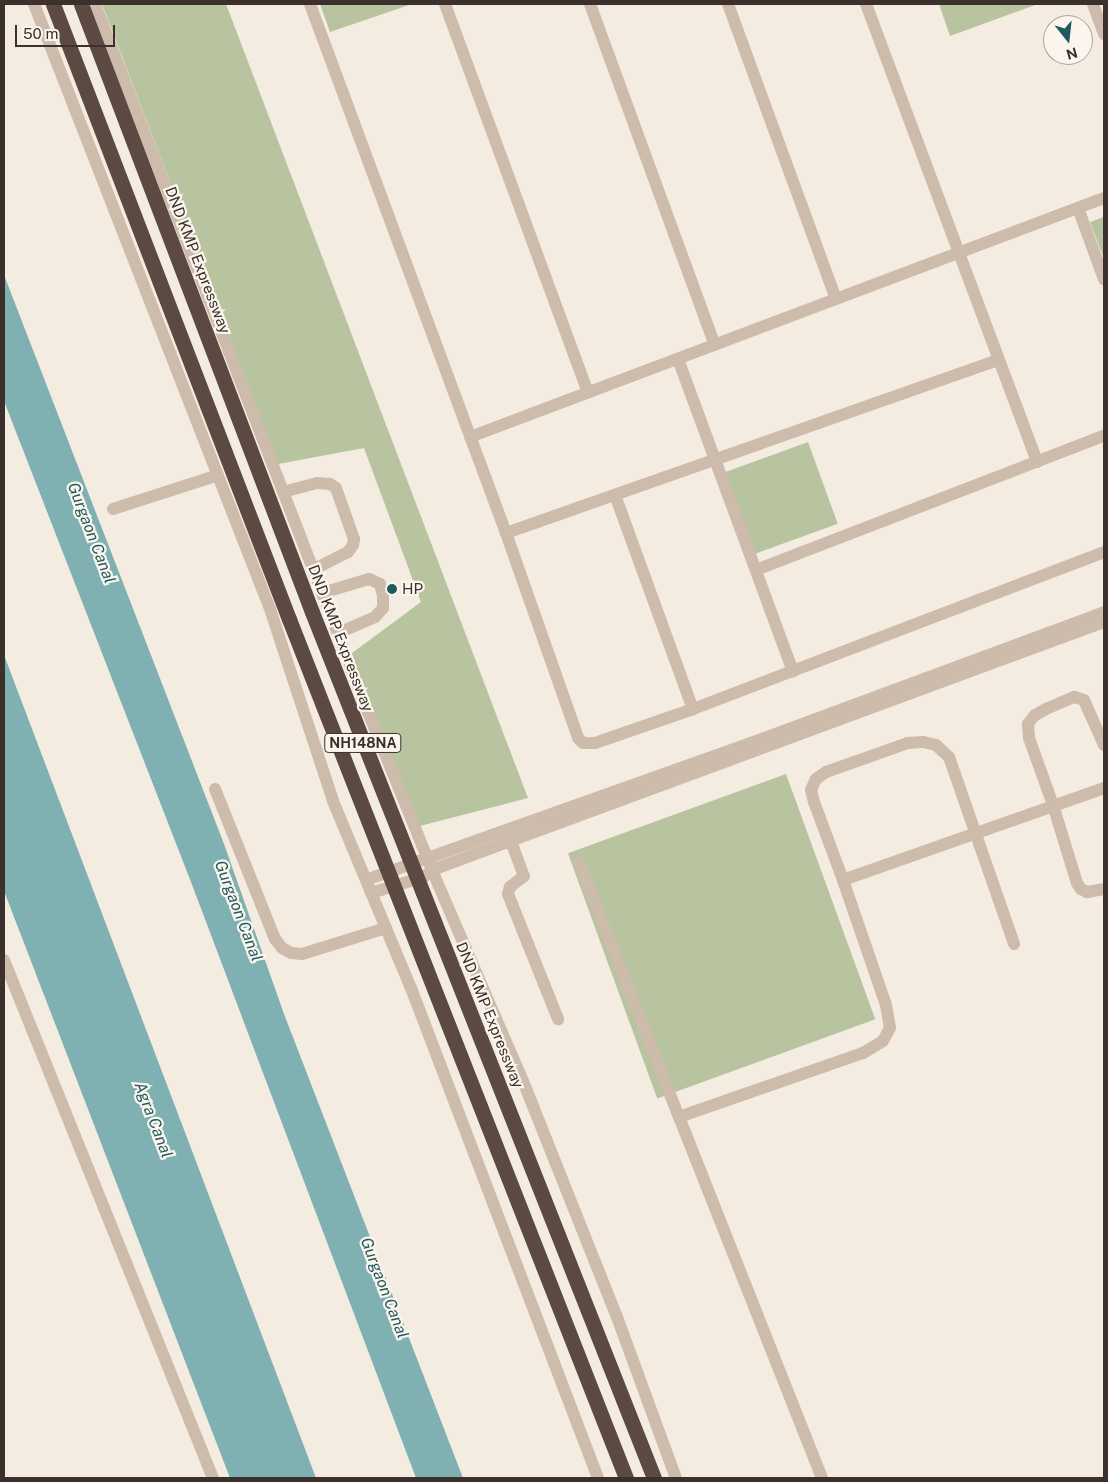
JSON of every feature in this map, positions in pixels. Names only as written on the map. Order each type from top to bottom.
[{"type":"highway","name":"NH148NA","points":[[53,4],[285,610],[626,1478]]},
{"type":"highway","name":"DND KMP Expressway","points":[[81,4],[312,612],[654,1478]]},
{"type":"street","points":[[34,4],[270,609],[333,801],[473,1145],[598,1478]]},
{"type":"street","points":[[95,4],[322,593],[430,864],[523,1081],[617,1316],[676,1478]]},
{"type":"street","points":[[310,4],[506,533],[578,738],[583,742],[595,743],[693,709],[1104,552]]},
{"type":"street","points":[[445,4],[588,392]]},
{"type":"street","points":[[590,4],[715,344]]},
{"type":"street","points":[[728,4],[836,299]]},
{"type":"street","points":[[866,4],[1037,462]]},
{"type":"street","points":[[1093,4],[1104,34]]},
{"type":"street","points":[[470,437],[1104,198]]},
{"type":"street","points":[[1078,208],[1104,279]]},
{"type":"street","points":[[678,358],[793,671]]},
{"type":"street","points":[[506,533],[998,360]]},
{"type":"street","points":[[756,570],[1104,436]]},
{"type":"street","points":[[113,509],[218,475]]},
{"type":"street","points":[[283,492],[317,483],[330,484],[336,488],[354,539],[353,545],[348,552],[313,570]]},
{"type":"street","points":[[615,495],[693,709]]},
{"type":"street","points":[[322,593],[369,579],[380,584],[383,595],[383,608],[375,617],[338,633]]},
{"type":"street","points":[[371,893],[424,877],[430,864],[1104,612]]},
{"type":"street","points":[[366,880],[511,841],[1104,622]]},
{"type":"street","points":[[1104,745],[1084,700],[1074,698],[1046,709],[1034,716],[1028,724],[1029,738],[1054,805],[1081,890],[1094,892],[1104,889]]},
{"type":"street","points":[[679,1117],[862,1053],[883,1041],[890,1028],[886,1005],[812,790],[816,779],[826,772],[908,743],[923,742],[936,745],[949,757],[1014,944]]},
{"type":"street","points":[[843,880],[1104,788]]},
{"type":"street","points":[[215,789],[275,939],[282,948],[291,953],[302,954],[386,928]]},
{"type":"street","points":[[511,841],[524,876],[510,887],[508,894],[558,1019]]},
{"type":"street","points":[[579,862],[822,1478]]},
{"type":"street","points":[[4,960],[213,1478]]},
{"type":"green space","points":[[102,4],[226,4],[528,798],[412,828],[348,656],[421,602],[364,448],[278,464]]},
{"type":"green space","points":[[320,4],[412,4],[330,32]]},
{"type":"green space","points":[[939,4],[1038,4],[950,36]]},
{"type":"green space","points":[[1104,217],[1104,259],[1090,222]]},
{"type":"green space","points":[[808,442],[838,524],[755,554],[725,472]]},
{"type":"green space","points":[[786,774],[875,1019],[657,1099],[568,853]]},
{"type":"water","name":"Gurgaon Canal","points":[[4,275],[224,844],[284,1014],[463,1478],[416,1478],[191,882],[4,401]]},
{"type":"water","name":"Agra Canal","points":[[4,655],[316,1478],[230,1478],[4,891]]},
{"type":"place","name":"HP","points":[[392,589]]}]
